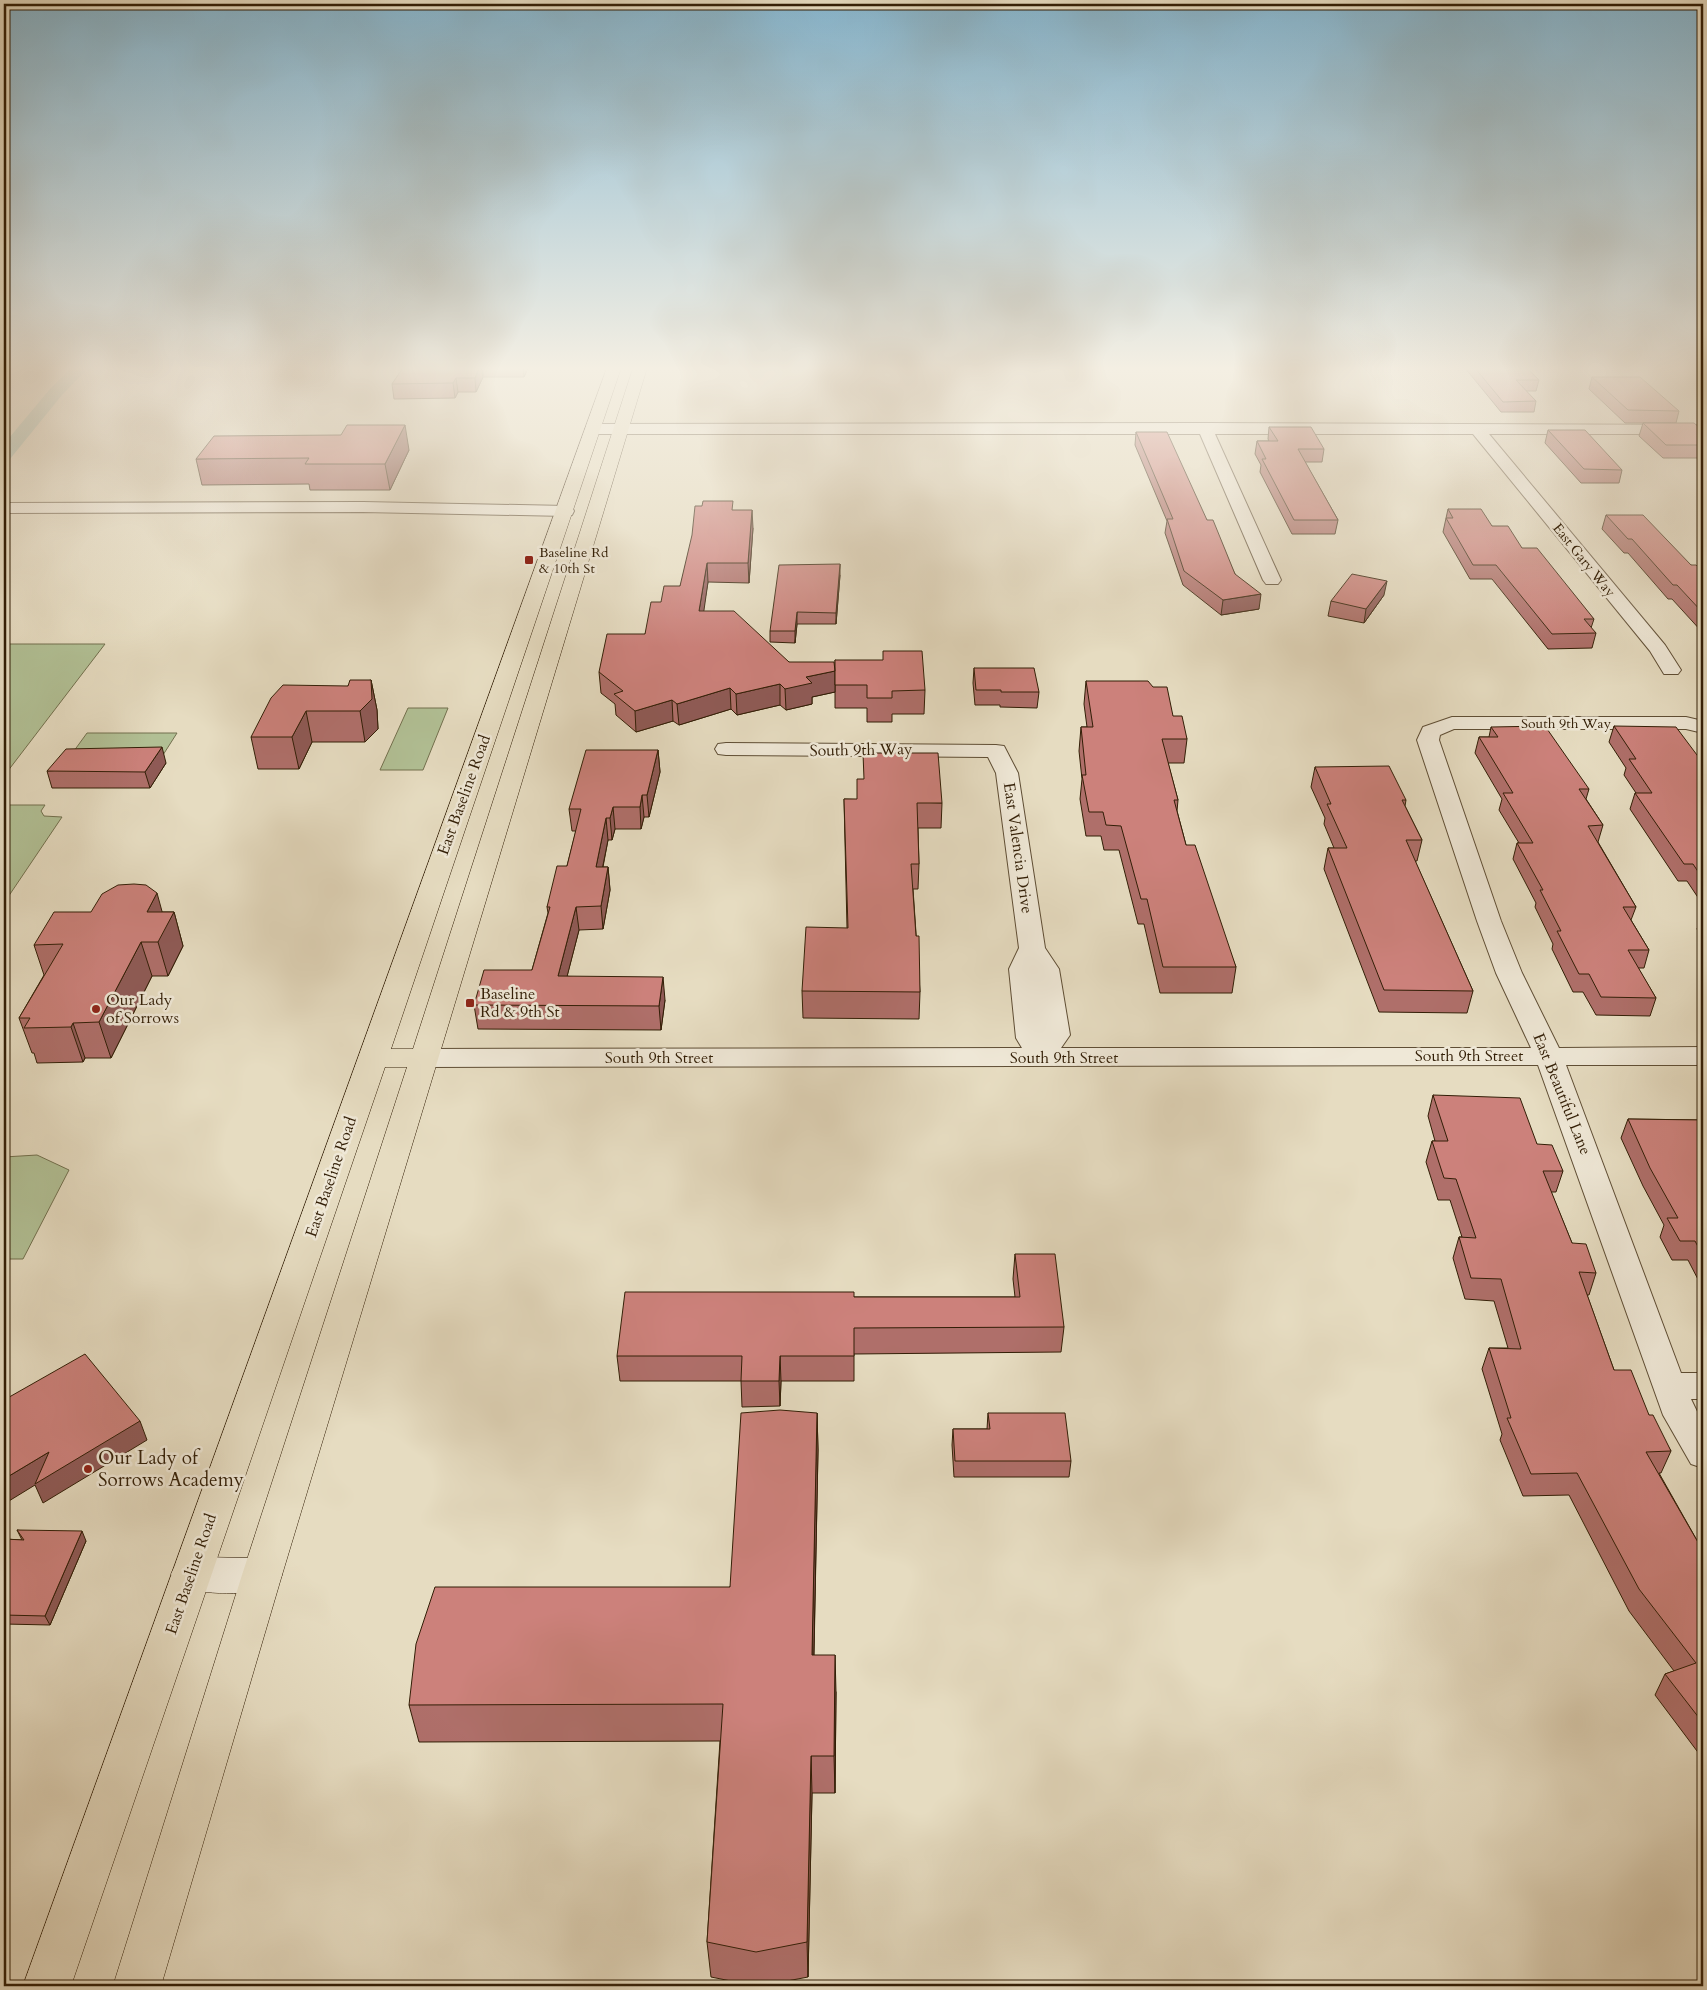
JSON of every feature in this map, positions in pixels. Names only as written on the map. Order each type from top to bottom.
[{"type":"main road","name":"East Baseline Road","points":[[47,1986],[583,461]]},
{"type":"main road","points":[[137,1986],[262,1575],[597,511],[611,461]]},
{"type":"main road","points":[[566,511],[597,511]]},
{"type":"main road","points":[[499,698],[538,698]]},
{"type":"main road","points":[[372,1058],[424,1058]]},
{"type":"main road","points":[[191,1574],[262,1575]]},
{"type":"street","points":[[1219,461],[1272,580]]},
{"type":"street","name":"East Gary Way","points":[[1503,461],[1658,650],[1671,670]]},
{"type":"street","points":[[4,508],[363,507],[566,511]]},
{"type":"street","name":"South 9th Way","points":[[1430,731],[1452,723],[1686,723],[1703,728]]},
{"type":"street","name":"East Beautiful Lane","points":[[1430,731],[1428,740],[1489,921],[1509,973],[1550,1056],[1680,1415],[1703,1454]]},
{"type":"street","name":"South 9th Way","points":[[726,749],[996,751]]},
{"type":"street","name":"East Valencia Drive","points":[[996,751],[1008,773],[1032,948],[1046,969],[1056,1035],[1041,1058]]},
{"type":"street","name":"South 9th Street","points":[[424,1058],[1703,1056]]},
{"type":"street","points":[[1669,1386],[1703,1386]]},
{"type":"green space","points":[[4,644],[105,644],[4,776]]},
{"type":"green space","points":[[408,708],[448,708],[423,770],[380,770]]},
{"type":"green space","points":[[87,733],[177,733],[163,755],[71,755]]},
{"type":"green space","points":[[4,805],[45,805],[41,811],[44,816],[62,817],[4,903]]},
{"type":"green space","points":[[37,1155],[69,1170],[23,1259],[4,1259],[4,1157]]},
{"type":"building","points":[[307,461],[387,461],[385,464],[305,464]]},
{"type":"building","points":[[1148,461],[1180,461],[1207,520],[1213,520],[1235,574],[1261,594],[1223,600],[1184,571],[1167,519],[1173,519]]},
{"type":"building","points":[[1263,461],[1305,461],[1338,520],[1294,520]]},
{"type":"building","points":[[1576,461],[1614,461],[1622,470],[1584,469]]},
{"type":"building","points":[[703,501],[733,501],[732,510],[752,510],[748,563],[707,563],[699,611],[734,611],[789,662],[834,662],[835,671],[806,677],[812,683],[785,689],[780,684],[736,694],[730,688],[677,704],[672,700],[635,711],[614,694],[623,691],[599,672],[607,634],[645,634],[651,602],[661,602],[664,586],[680,586],[692,535],[695,506],[702,506]]},
{"type":"building","points":[[1448,509],[1481,509],[1492,526],[1508,526],[1522,548],[1537,548],[1594,619],[1584,619],[1596,633],[1552,634],[1496,565],[1473,565],[1446,518],[1453,518]]},
{"type":"building","points":[[1606,515],[1643,515],[1691,565],[1696,565],[1703,572],[1703,613],[1677,585],[1673,585],[1632,539],[1628,539]]},
{"type":"building","points":[[840,564],[836,613],[797,612],[795,631],[770,631],[779,565]]},
{"type":"building","points":[[1352,574],[1387,581],[1366,609],[1331,601]]},
{"type":"building","points":[[883,651],[922,651],[925,690],[892,691],[892,698],[867,698],[867,685],[835,685],[835,660],[883,660]]},
{"type":"building","points":[[974,668],[1034,668],[1039,692],[976,690]]},
{"type":"building","points":[[350,680],[371,680],[372,699],[360,711],[306,711],[292,737],[251,737],[271,698],[283,685],[348,686]]},
{"type":"building","points":[[1086,681],[1148,681],[1153,687],[1167,687],[1173,716],[1182,716],[1187,739],[1162,739],[1178,800],[1174,800],[1186,845],[1195,845],[1236,967],[1163,967],[1147,899],[1141,899],[1121,826],[1106,825],[1103,812],[1089,812],[1082,775],[1086,775],[1081,727],[1093,727]]},
{"type":"building","points":[[1545,726],[1589,789],[1579,789],[1603,825],[1588,826],[1636,907],[1623,907],[1649,950],[1628,950],[1656,998],[1601,997],[1589,974],[1579,974],[1557,931],[1561,931],[1540,890],[1543,890],[1517,843],[1533,843],[1503,793],[1513,793],[1479,737],[1498,737],[1491,727]]},
{"type":"building","points":[[1614,726],[1676,727],[1703,763],[1703,879],[1693,864],[1684,864],[1635,793],[1652,793],[1629,759],[1636,759]]},
{"type":"building","points":[[162,747],[145,772],[47,771],[66,749]]},
{"type":"building","points":[[586,750],[658,750],[647,795],[642,795],[640,807],[613,807],[610,818],[606,818],[596,867],[608,867],[601,906],[576,907],[558,976],[663,977],[659,1006],[474,1005],[484,970],[532,970],[550,907],[547,907],[557,866],[567,866],[581,809],[569,809]]},
{"type":"building","points":[[863,753],[938,753],[942,803],[917,803],[919,864],[911,864],[916,936],[919,936],[920,992],[802,991],[806,927],[848,928],[844,799],[857,799],[857,779],[864,779]]},
{"type":"building","points":[[1389,766],[1406,800],[1402,800],[1422,840],[1406,840],[1473,991],[1384,990],[1328,848],[1347,848],[1327,804],[1331,804],[1315,767]]},
{"type":"building","points":[[118,885],[146,885],[157,893],[147,912],[174,912],[158,942],[141,942],[99,1022],[73,1023],[71,1027],[24,1028],[30,1018],[19,1018],[63,944],[34,945],[54,912],[91,912],[102,894]]},
{"type":"building","points":[[1433,1095],[1520,1098],[1537,1144],[1552,1145],[1563,1171],[1543,1171],[1572,1243],[1586,1244],[1596,1273],[1579,1272],[1614,1370],[1631,1370],[1649,1415],[1653,1415],[1671,1451],[1646,1452],[1703,1551],[1703,1723],[1665,1674],[1696,1663],[1639,1589],[1577,1473],[1531,1474],[1507,1418],[1511,1418],[1489,1348],[1521,1349],[1501,1279],[1471,1278],[1459,1237],[1476,1238],[1456,1179],[1444,1178],[1432,1141],[1448,1141]]},
{"type":"building","points":[[1628,1119],[1703,1120],[1703,1256],[1695,1241],[1680,1241],[1667,1218],[1678,1218],[1650,1168]]},
{"type":"building","points":[[1015,1254],[1055,1254],[1064,1327],[854,1328],[854,1356],[780,1356],[779,1381],[741,1381],[742,1356],[617,1356],[625,1292],[854,1292],[854,1297],[1020,1297]]},
{"type":"building","points":[[85,1354],[140,1421],[35,1484],[49,1452],[4,1479],[4,1400]]},
{"type":"building","points":[[780,1410],[817,1413],[812,1655],[835,1655],[834,1756],[811,1756],[807,1942],[756,1952],[707,1942],[723,1704],[409,1705],[416,1644],[435,1587],[730,1587],[741,1413]]},
{"type":"building","points":[[988,1413],[1065,1413],[1071,1461],[955,1461],[953,1429],[990,1429]]},
{"type":"building","points":[[17,1530],[82,1531],[45,1616],[4,1615],[4,1539],[24,1540]]},
{"type":"place","name":"Baseline Rd & 10th St","points":[[529,560]]},
{"type":"place","name":"Baseline Rd & 9th St","points":[[470,1003]]},
{"type":"place","name":"Our Lady of Sorrows","points":[[96,1009]]},
{"type":"place","name":"Our Lady of Sorrows Academy","points":[[88,1469]]}]
